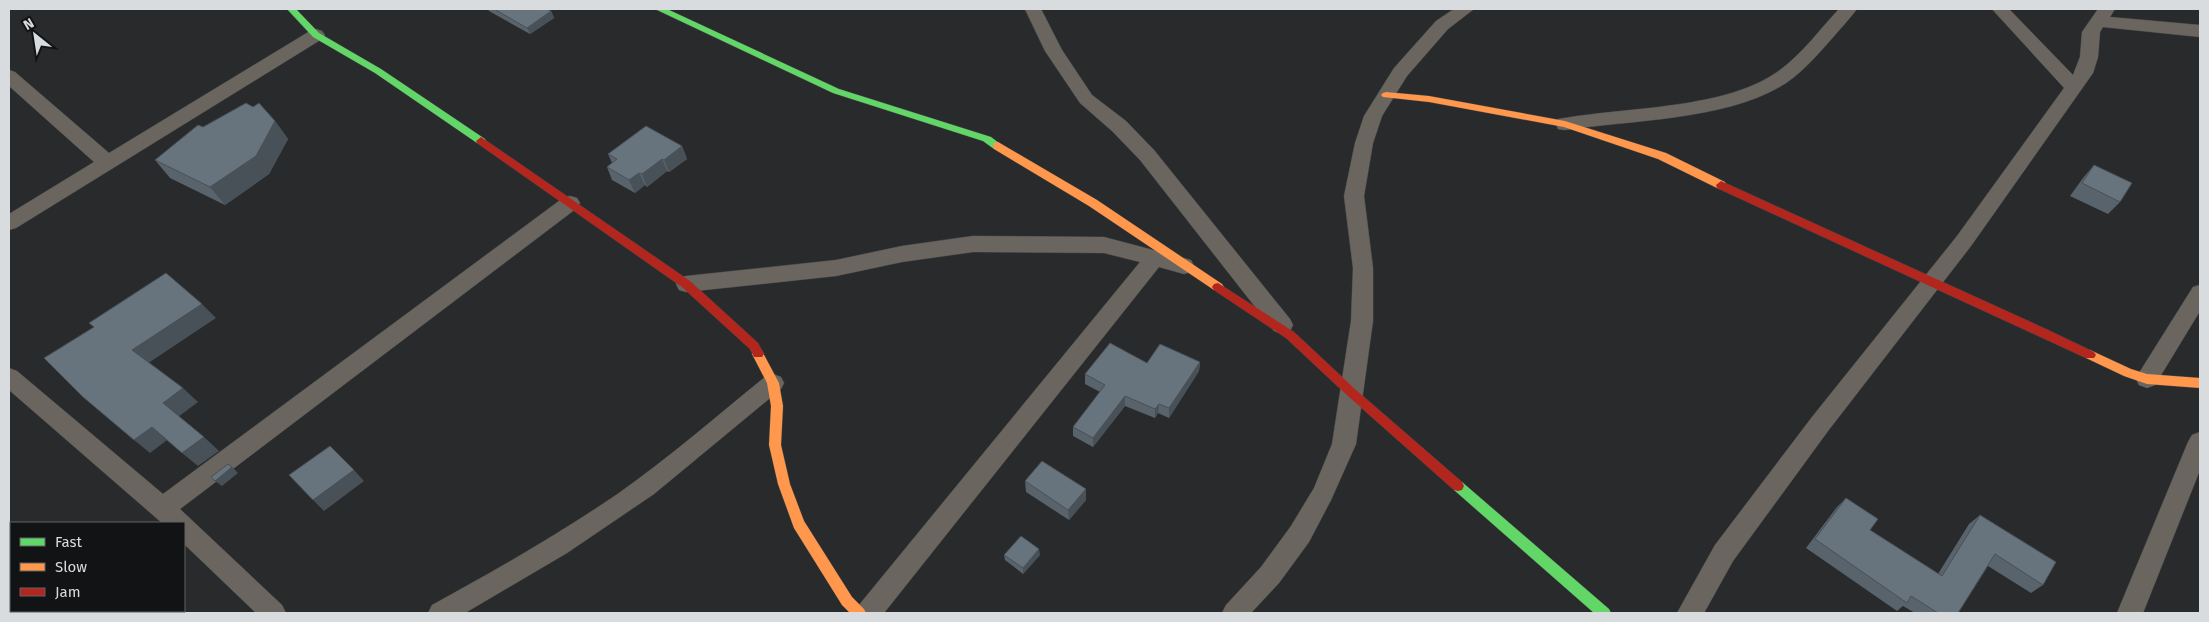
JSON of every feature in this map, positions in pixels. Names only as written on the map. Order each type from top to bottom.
[{"type":"street","points":[[292,9],[316,35],[378,71],[686,284],[754,346],[773,383],[777,406],[775,445],[784,484],[799,524],[847,601],[859,613]]},
{"type":"street","points":[[660,9],[836,91],[987,139],[1093,203],[1290,334]]},
{"type":"street","points":[[1033,9],[1054,50],[1086,99],[1118,126],[1147,155],[1238,272],[1290,334],[1352,393],[1604,613]]},
{"type":"street","points":[[1235,613],[1275,568],[1300,534],[1324,494],[1344,444],[1362,312],[1363,268],[1354,196],[1364,142],[1373,116],[1400,72],[1442,25],[1465,9]]},
{"type":"street","points":[[1565,124],[1710,104],[1762,88],[1778,80],[1791,70],[1848,9]]},
{"type":"street","points":[[2000,9],[2074,87]]},
{"type":"street","points":[[1690,613],[1724,553],[1820,424],[1932,283],[2084,73],[2087,66],[2089,40],[2102,15],[2200,31]]},
{"type":"street","points":[[9,224],[316,35]]},
{"type":"street","points":[[9,76],[108,163]]},
{"type":"street","points":[[1386,94],[1429,99],[1565,124],[1662,156],[1806,226],[1932,283],[1989,306],[2128,373],[2148,379],[2200,383]]},
{"type":"street","points":[[9,377],[171,516],[570,203]]},
{"type":"street","points":[[686,284],[836,268],[922,251],[973,244],[1104,244],[1188,267]]},
{"type":"street","points":[[868,613],[1155,258]]},
{"type":"street","points":[[2148,379],[2200,293]]},
{"type":"street","points":[[441,613],[523,566],[626,501],[682,459],[773,383]]},
{"type":"street","points":[[2130,613],[2200,442]]},
{"type":"street","points":[[185,529],[273,613]]},
{"type":"building","points":[[494,9],[546,9],[551,11],[527,28]]},
{"type":"building","points":[[246,103],[253,107],[259,103],[275,121],[256,156],[210,187],[155,160],[198,125],[203,127]]},
{"type":"building","points":[[646,126],[682,146],[664,160],[662,159],[642,174],[639,173],[629,180],[607,167],[617,159],[608,154]]},
{"type":"building","points":[[2094,165],[2132,183],[2120,202],[2082,183]]},
{"type":"building","points":[[166,273],[202,304],[132,350],[183,388],[163,403],[204,437],[182,453],[152,427],[134,440],[83,397],[44,358],[94,327],[89,323]]},
{"type":"building","points":[[1110,343],[1147,363],[1160,344],[1200,362],[1169,408],[1159,404],[1155,409],[1125,396],[1093,438],[1073,427],[1105,385],[1085,374]]},
{"type":"building","points":[[330,446],[354,470],[313,500],[289,475]]},
{"type":"building","points":[[1042,461],[1086,489],[1068,510],[1025,481]]},
{"type":"building","points":[[228,464],[232,467],[215,481],[211,477]]},
{"type":"building","points":[[1846,498],[1878,519],[1870,530],[1942,576],[1980,515],[2056,562],[2043,585],[1995,554],[1958,613],[1938,613],[1911,596],[1907,603],[1815,539]]},
{"type":"building","points":[[1021,536],[1039,549],[1023,568],[1004,555]]},
{"type":"traffic: fast","points":[[291,9],[316,35],[378,71],[481,141]]},
{"type":"traffic: fast","points":[[660,9],[836,91],[987,139],[998,146]]},
{"type":"traffic: fast","points":[[1458,486],[1604,613]]},
{"type":"traffic: slow","points":[[1386,95],[1429,99],[1565,124],[1662,156],[1721,185]]},
{"type":"traffic: slow","points":[[998,146],[1093,203],[1218,287]]},
{"type":"traffic: slow","points":[[758,354],[773,383],[777,406],[775,445],[784,484],[799,524],[847,601],[859,613]]},
{"type":"traffic: slow","points":[[2090,355],[2128,373],[2147,379],[2200,383]]},
{"type":"traffic: jam","points":[[481,141],[686,284],[754,346],[758,354]]},
{"type":"traffic: jam","points":[[1721,185],[2090,355]]},
{"type":"traffic: jam","points":[[1218,287],[1290,335],[1352,393],[1458,486]]}]
